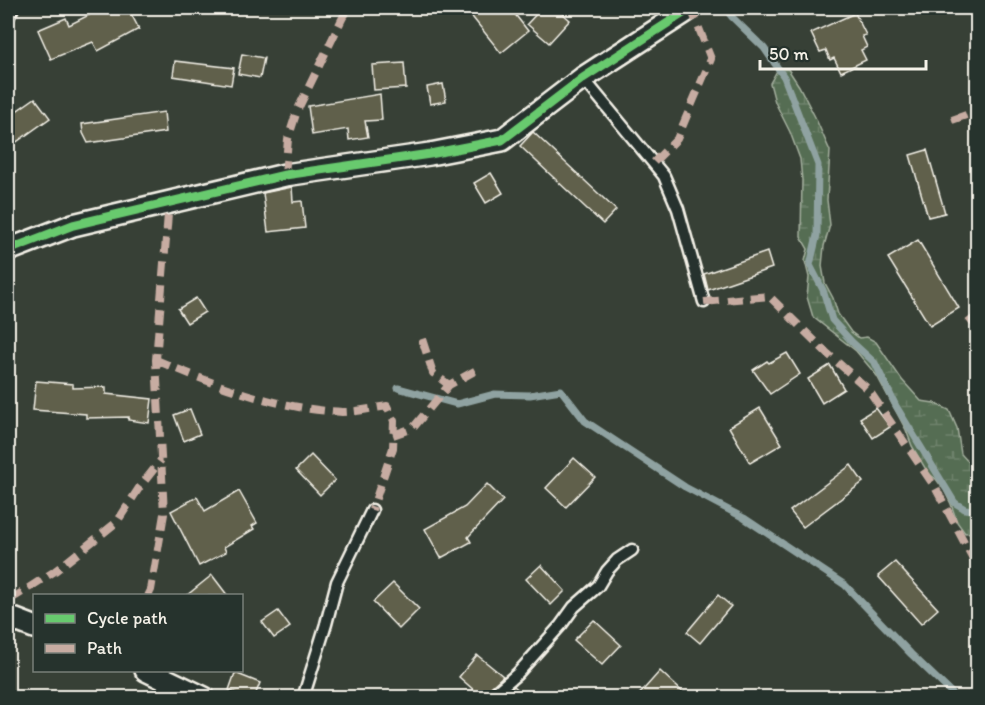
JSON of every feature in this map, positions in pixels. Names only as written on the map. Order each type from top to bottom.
[{"type":"street","points":[[8,250],[73,225],[285,175],[430,154],[502,140],[583,78],[691,8]]},
{"type":"street","points":[[8,617],[33,627]]},
{"type":"street","points":[[150,672],[204,698]]},
{"type":"lane","points":[[8,18],[14,8]]},
{"type":"lane","points":[[583,78],[664,176],[678,208],[705,302]]},
{"type":"lane","points":[[303,698],[337,582],[372,510]]},
{"type":"lane","points":[[493,698],[496,692],[517,675],[574,607],[598,586],[617,560],[632,550]]},
{"type":"green space","points":[[778,69],[788,69],[799,86],[830,151],[827,200],[830,225],[824,246],[822,266],[825,283],[838,314],[851,332],[859,338],[867,337],[876,342],[902,380],[921,401],[934,403],[949,410],[957,428],[961,454],[973,467],[977,488],[977,532],[965,533],[957,522],[944,490],[928,473],[912,446],[877,376],[856,351],[813,317],[807,297],[809,277],[805,261],[808,249],[801,237],[800,159],[775,102],[770,83]]},
{"type":"building","points":[[103,8],[128,8],[139,29],[98,51],[93,42],[51,59],[38,30],[66,18],[69,25]]},
{"type":"building","points":[[465,8],[510,8],[528,31],[501,53]]},
{"type":"building","points":[[542,8],[556,8],[570,20],[549,43],[527,24]]},
{"type":"building","points":[[855,13],[866,35],[862,36],[867,47],[861,50],[866,60],[841,72],[834,58],[830,60],[826,50],[820,52],[811,33]]},
{"type":"building","points":[[242,54],[264,58],[260,78],[238,74]]},
{"type":"building","points":[[175,61],[234,68],[231,85],[173,76]]},
{"type":"building","points":[[404,63],[406,88],[374,90],[372,65]]},
{"type":"building","points":[[443,84],[446,101],[430,104],[427,87]]},
{"type":"building","points":[[380,94],[382,120],[365,121],[368,137],[349,140],[348,129],[312,135],[308,106]]},
{"type":"building","points":[[35,98],[50,118],[8,148],[8,117]]},
{"type":"building","points":[[164,112],[166,132],[88,143],[83,133],[82,124]]},
{"type":"building","points":[[533,132],[616,210],[603,224],[520,146]]},
{"type":"building","points":[[927,150],[945,213],[928,217],[910,155]]},
{"type":"building","points":[[491,173],[503,193],[486,203],[474,183]]},
{"type":"building","points":[[292,187],[293,202],[302,201],[305,228],[268,232],[263,193]]},
{"type":"building","points":[[918,240],[959,308],[930,326],[888,258]]},
{"type":"building","points":[[767,252],[772,268],[708,290],[704,274]]},
{"type":"building","points":[[196,298],[205,312],[187,323],[178,309]]},
{"type":"building","points":[[787,353],[800,374],[770,394],[753,370]]},
{"type":"building","points":[[830,365],[844,389],[822,403],[808,379]]},
{"type":"building","points":[[36,381],[73,384],[73,388],[106,387],[106,394],[152,399],[149,423],[128,420],[129,417],[86,418],[86,414],[33,410]]},
{"type":"building","points":[[760,408],[782,444],[750,463],[729,427]]},
{"type":"building","points":[[876,408],[890,427],[873,438],[860,418]]},
{"type":"building","points":[[190,409],[200,434],[184,441],[174,415]]},
{"type":"building","points":[[311,455],[335,480],[320,495],[296,470]]},
{"type":"building","points":[[574,458],[595,477],[566,507],[546,488]]},
{"type":"building","points":[[851,465],[863,482],[803,527],[790,511]]},
{"type":"building","points":[[487,484],[503,500],[468,537],[471,542],[441,558],[425,529],[465,507]]},
{"type":"building","points":[[239,491],[257,523],[252,526],[254,529],[224,547],[226,552],[199,566],[171,511],[197,497],[205,511]]},
{"type":"building","points":[[895,562],[938,609],[921,624],[878,576]]},
{"type":"building","points":[[541,565],[565,591],[551,605],[526,579]]},
{"type":"building","points":[[212,575],[226,594],[188,594]]},
{"type":"building","points":[[393,583],[419,609],[399,629],[373,602]]},
{"type":"building","points":[[718,595],[731,606],[700,643],[687,632]]},
{"type":"building","points":[[278,611],[290,627],[274,638],[262,622]]},
{"type":"building","points":[[594,620],[621,645],[602,665],[574,640]]},
{"type":"building","points":[[477,655],[503,676],[491,687],[486,698],[483,698],[459,677]]},
{"type":"building","points":[[660,671],[689,698],[636,698]]},
{"type":"building","points":[[235,673],[260,683],[254,698],[247,698],[229,690]]},
{"type":"building","points":[[514,686],[527,698],[502,698]]},
{"type":"waterway","points":[[725,8],[764,48],[784,77],[818,165],[817,235],[810,265],[823,290],[832,320],[875,363],[896,406],[955,503],[965,509],[978,511]]},
{"type":"waterway","points":[[398,388],[457,404],[495,394],[530,395],[561,390],[585,421],[685,487],[744,518],[845,585],[957,698]]},
{"type":"marked path","points":[[285,175],[288,139],[297,111],[343,17],[350,8]]},
{"type":"marked path","points":[[654,162],[677,139],[711,59],[691,8]]},
{"type":"marked path","points":[[952,120],[978,111]]},
{"type":"marked path","points":[[149,594],[164,514],[156,360],[169,202]]},
{"type":"marked path","points":[[704,302],[769,296],[828,354],[868,389],[935,487],[978,568]]},
{"type":"marked path","points":[[968,323],[978,315]]},
{"type":"marked path","points":[[422,339],[433,373],[449,385]]},
{"type":"marked path","points":[[156,360],[224,387],[294,406],[342,412],[387,406],[394,421],[393,448],[372,510]]},
{"type":"marked path","points":[[393,435],[413,428],[449,385],[478,369]]},
{"type":"marked path","points":[[8,598],[16,596],[55,571],[117,522],[161,460]]},
{"type":"cycle path","points":[[8,250],[73,225],[285,175],[430,154],[502,140],[583,78],[691,8]]}]
